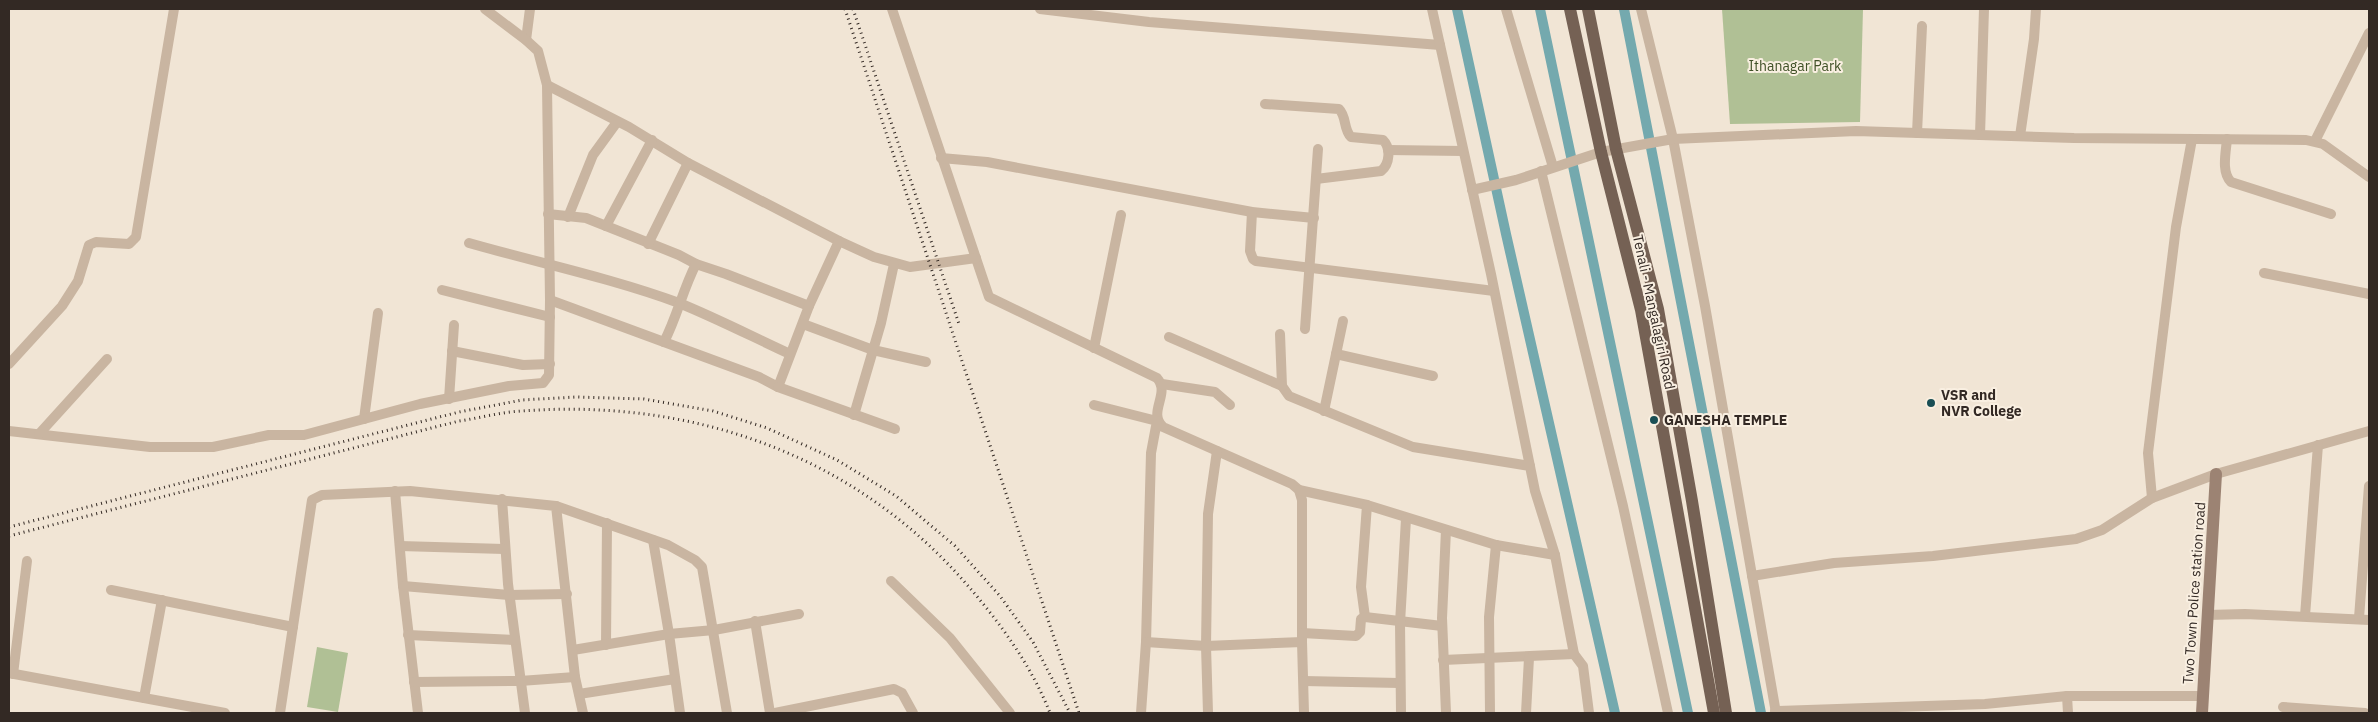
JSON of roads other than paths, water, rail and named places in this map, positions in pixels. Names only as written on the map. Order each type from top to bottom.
[{"type":"main road","name":"Tenali - Mangalagiri Road","points":[[1570,9],[1601,152],[1641,310],[1714,713]]},
{"type":"main road","name":"Tenali - Mangalagiri Road","points":[[1588,9],[1622,148],[1658,309],[1692,501],[1726,713]]},
{"type":"street","points":[[9,364],[62,306],[78,281],[89,245],[96,242],[129,244],[136,237],[174,9]]},
{"type":"street","points":[[9,430],[150,446],[213,447],[269,435],[304,435],[449,399],[509,386],[543,383],[549,375],[550,364],[547,85],[538,51],[485,9]]},
{"type":"street","points":[[526,40],[530,9]]},
{"type":"street","points":[[892,9],[989,297],[1157,378],[1162,384],[1162,394],[1156,412],[1158,421],[1152,453],[1146,642],[1141,713]]},
{"type":"street","points":[[1040,9],[1150,22],[1440,45]]},
{"type":"street","points":[[1432,9],[1494,291],[1535,491],[1555,555],[1574,654],[1583,666],[1589,713]]},
{"type":"street","points":[[1506,9],[1553,167]]},
{"type":"street","points":[[1641,9],[1707,315],[1775,712],[1986,708],[2067,696],[2202,696]]},
{"type":"street","points":[[1980,135],[1984,9]]},
{"type":"street","points":[[2020,136],[2034,40],[2036,9]]},
{"type":"street","points":[[1917,133],[1922,26]]},
{"type":"street","points":[[2315,141],[2369,33]]},
{"type":"street","points":[[547,85],[652,140],[688,163],[839,241],[894,264],[910,267],[976,258]]},
{"type":"street","points":[[1265,104],[1339,109],[1343,113],[1347,132],[1351,137],[1383,140],[1388,150],[1387,163],[1381,172],[1316,179]]},
{"type":"street","points":[[568,217],[594,155],[617,122]]},
{"type":"street","points":[[1472,190],[1516,180],[1601,152],[1668,140],[1856,131],[2315,141],[2323,144],[2369,178]]},
{"type":"street","points":[[2152,498],[2148,453],[2176,227],[2192,139]]},
{"type":"street","points":[[2227,139],[2225,168],[2226,176],[2231,182],[2331,214]]},
{"type":"street","points":[[606,226],[652,140]]},
{"type":"street","points":[[1305,329],[1318,149]]},
{"type":"street","points":[[1388,150],[1463,151]]},
{"type":"street","points":[[942,158],[987,162],[1252,212],[1314,218]]},
{"type":"street","points":[[648,244],[688,163]]},
{"type":"street","points":[[1541,171],[1622,506],[1668,713]]},
{"type":"street","points":[[1252,212],[1250,251],[1252,259],[1494,291]]},
{"type":"street","points":[[548,214],[586,218],[679,255],[696,264],[809,306]]},
{"type":"street","points":[[1094,348],[1121,215]]},
{"type":"street","points":[[778,387],[809,306],[839,241]]},
{"type":"street","points":[[469,243],[549,266],[588,274],[679,304],[790,354]]},
{"type":"street","points":[[664,342],[674,323],[684,286],[696,264]]},
{"type":"street","points":[[854,415],[873,350],[894,264]]},
{"type":"street","points":[[2264,273],[2369,294]]},
{"type":"street","points":[[442,290],[550,317]]},
{"type":"street","points":[[550,300],[759,377],[778,387],[895,429]]},
{"type":"street","points":[[364,419],[378,313]]},
{"type":"street","points":[[1324,411],[1343,321]]},
{"type":"street","points":[[803,324],[873,350],[926,362]]},
{"type":"street","points":[[449,399],[454,325]]},
{"type":"street","points":[[1280,334],[1282,386]]},
{"type":"street","points":[[1169,337],[1282,386],[1289,396],[1413,446],[1530,466]]},
{"type":"street","points":[[452,351],[523,365],[550,364]]},
{"type":"street","points":[[1336,354],[1434,376]]},
{"type":"street","points":[[39,434],[107,359]]},
{"type":"street","points":[[1162,384],[1215,392],[1230,406]]},
{"type":"street","points":[[1094,405],[1158,421],[1164,427],[1292,484],[1299,490],[1367,505],[1496,545],[1555,555]]},
{"type":"street","points":[[1752,576],[1834,563],[1933,556],[2076,539],[2102,530],[2152,498],[2216,474],[2369,431]]},
{"type":"street","points":[[2305,616],[2318,445]]},
{"type":"street","points":[[1208,713],[1206,646],[1208,514],[1217,451]]},
{"type":"street","name":"Two Town Police station road","points":[[2202,713],[2216,474]]},
{"type":"street","points":[[2207,615],[2364,619],[2369,486]]},
{"type":"street","points":[[1299,490],[1302,500],[1304,713]]},
{"type":"street","points":[[395,491],[408,635],[418,713]]},
{"type":"street","points":[[280,713],[312,500],[322,495],[395,491],[502,499],[556,506],[668,545],[695,560],[702,567],[727,713]]},
{"type":"street","points":[[502,499],[504,549],[509,596],[525,713]]},
{"type":"street","points":[[1365,617],[1360,587],[1363,578],[1367,505]]},
{"type":"street","points":[[556,506],[575,677],[583,713]]},
{"type":"street","points":[[1401,713],[1399,683],[1400,622],[1406,518]]},
{"type":"street","points":[[606,645],[607,523]]},
{"type":"street","points":[[1446,530],[1442,626],[1442,660],[1446,713]]},
{"type":"street","points":[[653,540],[670,634],[680,713]]},
{"type":"street","points":[[1490,713],[1489,617],[1496,545]]},
{"type":"street","points":[[400,546],[504,549]]},
{"type":"street","points":[[26,561],[11,673],[225,713]]},
{"type":"street","points":[[891,581],[950,638],[1010,713]]},
{"type":"street","points":[[403,586],[509,596],[567,594]]},
{"type":"street","points":[[112,590],[292,627]]},
{"type":"street","points":[[144,698],[162,600]]},
{"type":"street","points":[[573,650],[670,634],[714,630],[799,614]]},
{"type":"street","points":[[1146,642],[1206,646],[1302,638],[1356,636],[1360,632],[1361,618],[1365,617],[1442,626]]},
{"type":"street","points":[[755,621],[770,713]]},
{"type":"street","points":[[408,635],[515,640]]},
{"type":"street","points":[[1442,660],[1530,658],[1574,654]]},
{"type":"street","points":[[1526,713],[1530,658]]},
{"type":"street","points":[[414,682],[520,681],[575,677]]},
{"type":"street","points":[[579,694],[675,680]]},
{"type":"street","points":[[1304,681],[1399,683]]},
{"type":"street","points":[[775,713],[894,689],[902,693],[913,713]]},
{"type":"street","points":[[2067,696],[2068,713]]},
{"type":"street","points":[[2283,707],[2365,713]]},
{"type":"waterway","points":[[1457,9],[1615,713]]},
{"type":"waterway","points":[[1540,9],[1688,713]]},
{"type":"waterway","points":[[1624,9],[1761,713]]},
{"type":"railway","points":[[845,9],[1079,713]]},
{"type":"railway","points":[[853,9],[959,324]]},
{"type":"railway","points":[[9,527],[459,412],[522,400],[576,397],[644,399],[713,411],[767,428],[837,460],[896,496],[955,546],[1000,596],[1033,642],[1070,713]]},
{"type":"railway","points":[[9,536],[459,421],[522,411],[586,409],[648,414],[709,426],[767,445],[823,470],[876,502],[924,541],[981,601],[1025,663],[1050,713]]},
{"type":"place","name":"VSR and NVR College","points":[[1931,403]]},
{"type":"place","name":"GANESHA TEMPLE","points":[[1654,420]]},
{"type":"park label","name":"Ithanagar Park","points":[[1795,66]]}]
